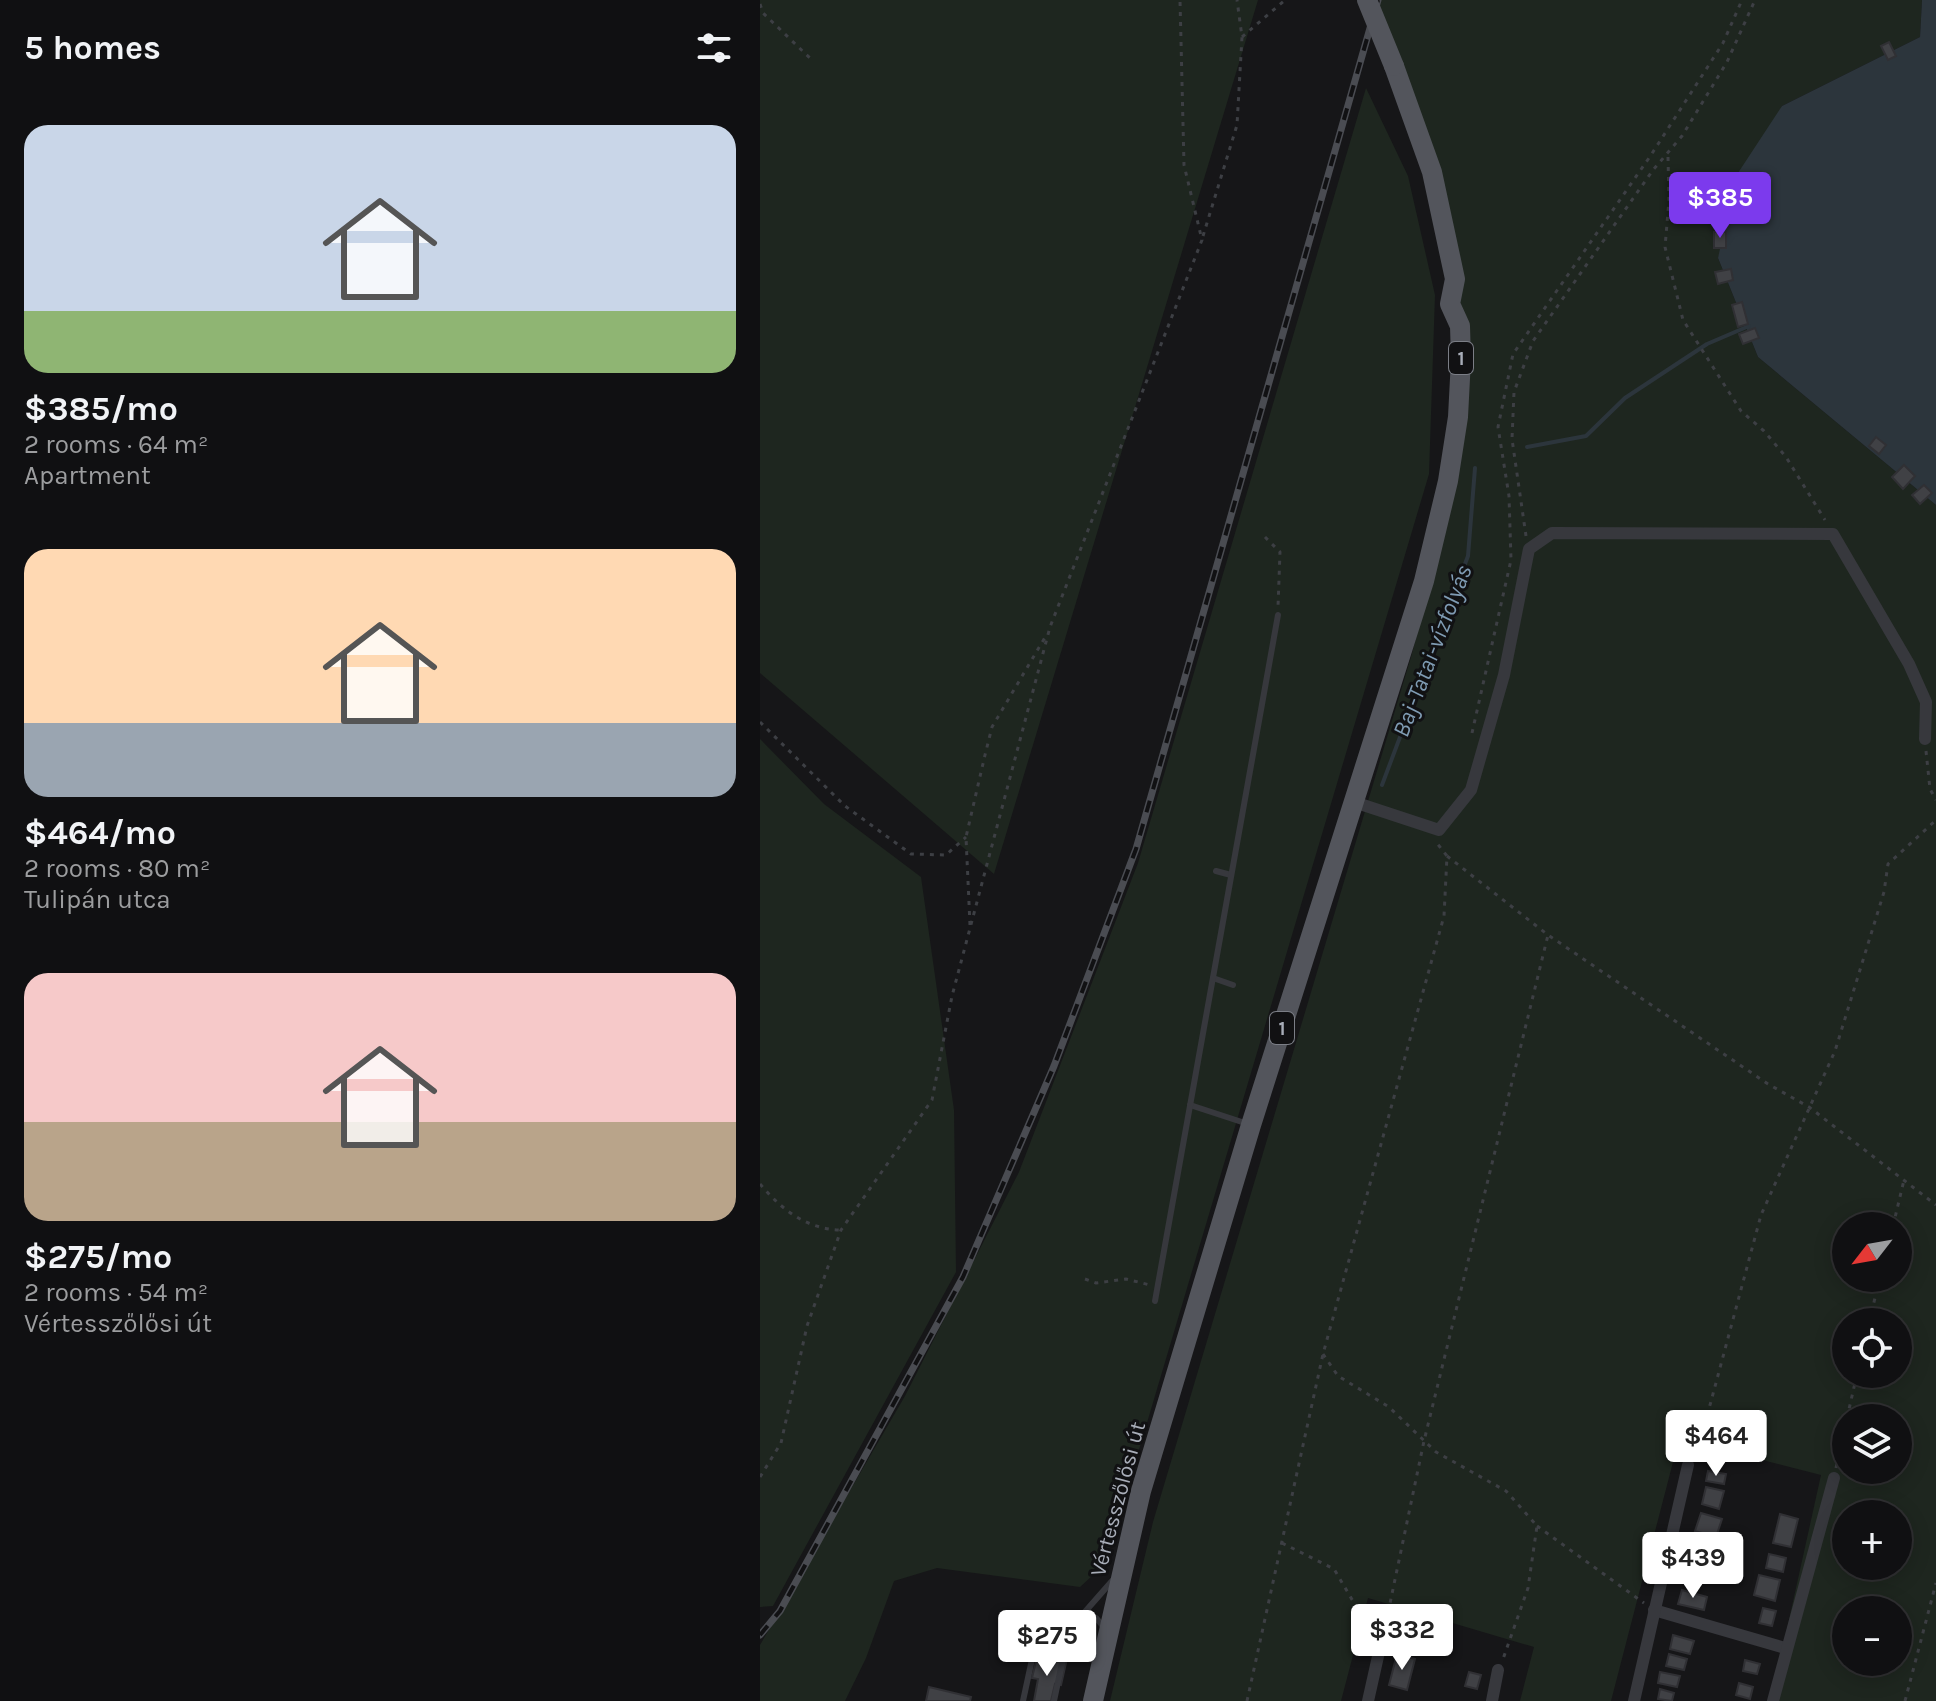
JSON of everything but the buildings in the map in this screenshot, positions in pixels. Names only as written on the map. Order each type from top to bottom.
[{"type":"main road","name":"1","points":[[1251,1125],[1438,527],[1453,452],[1460,389],[1460,326],[1450,304],[1455,279],[1445,221],[1432,172],[1367,0]]},
{"type":"main road","name":"Vértesszőlősi út","points":[[1093,1701],[1141,1491],[1251,1125]]},
{"type":"street","points":[[1354,802],[1439,830],[1471,790],[1504,675],[1529,549],[1552,533],[1833,534],[1909,664],[1926,702],[1925,739]]},
{"type":"street","points":[[1634,1701],[1688,1465]]},
{"type":"street","points":[[1773,1701],[1832,1484]]},
{"type":"street","points":[[1654,1610],[1785,1648]]},
{"type":"street","points":[[1368,1701],[1381,1643]]},
{"type":"street","points":[[1492,1701],[1498,1670]]},
{"type":"lane","points":[[1155,1301],[1278,615]]},
{"type":"lane","points":[[1216,871],[1231,875]]},
{"type":"lane","points":[[1213,978],[1233,985]]},
{"type":"lane","points":[[1190,1105],[1251,1125]]},
{"type":"lane","points":[[1023,1701],[1034,1650],[1069,1630],[1124,1565]]},
{"type":"lane","points":[[1077,1622],[1096,1618],[1108,1636]]},
{"type":"lane","points":[[1054,1701],[1069,1630]]},
{"type":"path","points":[[1180,0],[1184,165],[1202,240]]},
{"type":"path","points":[[760,1477],[781,1443],[807,1326],[841,1230],[932,1100],[952,996],[1050,627],[1202,240],[1237,125],[1242,37],[1237,0]]},
{"type":"path","points":[[1242,37],[1285,0]]},
{"type":"path","points":[[1469,746],[1511,560],[1509,496],[1498,427],[1513,354],[1651,155],[1723,43],[1742,0]]},
{"type":"path","points":[[1529,549],[1512,439],[1514,392],[1533,341],[1653,170],[1667,156],[1727,62],[1755,0]]},
{"type":"path","points":[[760,4],[763,13],[813,61]]},
{"type":"path","points":[[1667,156],[1669,200],[1665,247],[1683,320],[1741,411],[1764,431],[1803,482],[1833,534]]},
{"type":"path","points":[[1265,537],[1280,552],[1278,615]]},
{"type":"path","points":[[970,930],[966,837],[992,727],[1050,627]]},
{"type":"path","points":[[760,722],[845,806],[911,854],[946,855],[966,837]]},
{"type":"path","points":[[1925,739],[1930,789],[1936,800]]},
{"type":"path","points":[[1688,1465],[1706,1420],[1761,1215],[1835,1051],[1884,892],[1888,864],[1936,820]]},
{"type":"path","points":[[1428,828],[1447,856],[1548,935],[1768,1084],[1809,1107],[1936,1205]]},
{"type":"path","points":[[1247,1701],[1323,1354],[1444,916],[1447,856]]},
{"type":"path","points":[[1381,1643],[1424,1441],[1548,935]]},
{"type":"path","points":[[1896,1212],[1904,1180]]},
{"type":"path","points":[[760,1184],[780,1208],[822,1230],[841,1230]]},
{"type":"path","points":[[1085,1279],[1096,1283],[1126,1279],[1158,1287]]},
{"type":"path","points":[[1323,1354],[1338,1376],[1389,1407],[1436,1452],[1506,1491],[1537,1526],[1654,1610]]},
{"type":"path","points":[[1498,1670],[1516,1629],[1528,1588],[1537,1526]]},
{"type":"path","points":[[1282,1543],[1334,1569],[1359,1608],[1367,1630],[1381,1643]]},
{"type":"path","points":[[1905,1701],[1936,1583]]},
{"type":"shaded area","points":[[760,0],[1258,0],[994,874],[760,673]]},
{"type":"shaded area","points":[[1367,0],[1922,0],[1920,37],[1782,106],[1718,258],[1758,357],[1936,505],[1936,1701],[1771,1701],[1821,1475],[1679,1439],[1611,1701],[1520,1701],[1534,1647],[1368,1598],[1341,1701],[1110,1701],[1153,1522],[1411,657],[1457,483],[1458,417],[1445,221]]},
{"type":"shaded area","points":[[1922,0],[1936,0],[1936,505],[1758,357],[1718,258],[1736,176],[1782,106],[1920,37]]},
{"type":"shaded area","points":[[1366,88],[1408,176],[1435,295],[1429,474],[1105,1564],[1080,1587],[937,1568],[894,1581],[866,1658],[845,1701],[760,1701],[760,1645],[905,1396],[1019,1172],[1138,863]]},
{"type":"shaded area","points":[[760,739],[824,804],[921,877],[954,1110],[956,1272],[773,1606],[760,1607]]},
{"type":"waterway","name":"Baj-Tatai-vízfolyás","points":[[1527,447],[1586,436],[1625,398],[1707,344],[1749,326]]},
{"type":"waterway","name":"Baj-Tatai-vízfolyás","points":[[1382,785],[1468,556],[1475,468]]},
{"type":"railway","points":[[760,1635],[780,1611],[963,1277],[1054,1066],[1136,849],[1378,0]]}]
